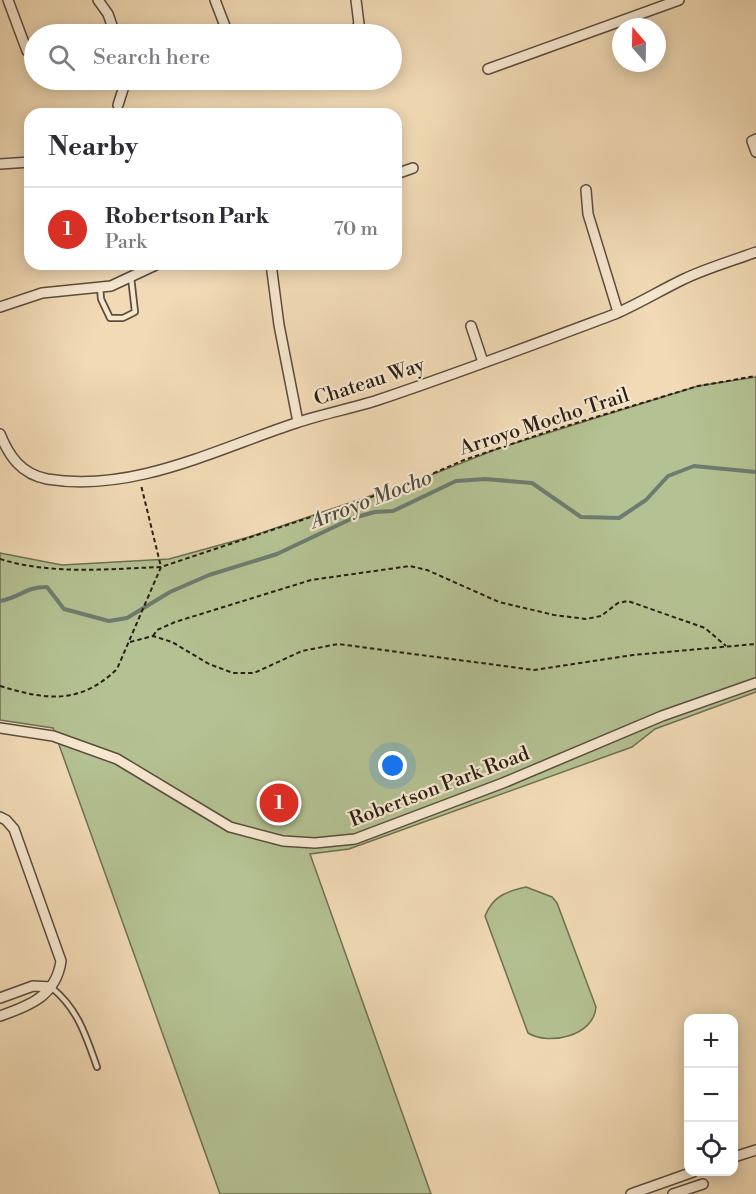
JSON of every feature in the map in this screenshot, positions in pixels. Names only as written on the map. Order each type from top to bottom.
[{"type":"street","points":[[8,0],[24,43]]},
{"type":"street","points":[[98,0],[111,24]]},
{"type":"street","points":[[215,0],[224,24]]},
{"type":"street","points":[[356,0],[359,24]]},
{"type":"street","points":[[488,69],[679,0]]},
{"type":"street","points":[[118,105],[123,90]]},
{"type":"street","points":[[756,139],[752,141],[756,152]]},
{"type":"street","points":[[0,165],[24,163]]},
{"type":"street","points":[[402,172],[413,168]]},
{"type":"street","points":[[586,190],[588,214],[618,312]]},
{"type":"street","name":"Chateau Way","points":[[0,434],[12,460],[23,470],[45,478],[90,481],[138,476],[180,465],[298,422],[373,401],[483,362],[618,312],[686,278],[756,252]]},
{"type":"street","points":[[0,307],[42,293],[111,286],[145,270]]},
{"type":"street","points":[[272,270],[279,325],[298,422]]},
{"type":"street","points":[[471,326],[483,362]]},
{"type":"street","name":"Robertson Park Road","points":[[0,728],[53,736],[117,759],[230,826],[283,841],[315,843],[356,839],[502,783],[662,716],[756,683]]},
{"type":"street","points":[[0,817],[6,819],[14,829],[61,962],[59,974],[51,987],[35,1003],[0,1016]]},
{"type":"street","points":[[0,998],[33,986],[51,987]]},
{"type":"street","points":[[738,1156],[756,1150]]},
{"type":"street","points":[[631,1194],[684,1175]]},
{"type":"street","points":[[673,1194],[703,1184]]},
{"type":"lane","points":[[100,287],[101,299],[110,318],[123,318],[135,312],[132,276]]},
{"type":"lane","points":[[51,987],[63,997],[81,1021],[97,1067]]},
{"type":"path","name":"Arroyo Mocho Trail","points":[[0,559],[41,567],[72,569],[161,567],[404,486],[464,460],[550,431],[698,386],[756,376]]},
{"type":"path","points":[[0,686],[59,698],[88,692],[117,669],[161,567],[138,476]]},
{"type":"path","points":[[153,636],[157,630],[175,622],[311,580],[410,566],[427,570],[499,602],[554,615],[586,619],[601,616],[618,603],[628,601],[705,628],[726,646]]},
{"type":"path","points":[[130,642],[153,636],[172,642],[209,664],[233,673],[254,673],[302,651],[338,644],[534,670],[633,655],[756,644]]},
{"type":"green space","points":[[756,377],[756,692],[655,729],[632,747],[349,849],[310,854],[431,1194],[220,1194],[53,728],[0,720],[0,553],[62,565],[169,559],[249,537],[426,477],[497,449],[698,386]]},
{"type":"green space","points":[[526,887],[552,897],[557,903],[596,1007],[587,1025],[569,1036],[547,1038],[528,1033],[485,916],[488,909],[501,895]]},
{"type":"waterway","name":"Arroyo Mocho","points":[[0,601],[28,590],[47,587],[64,609],[109,621],[127,618],[170,592],[209,575],[277,554],[353,518],[375,512],[393,511],[456,481],[485,479],[532,483],[581,517],[619,518],[646,500],[668,476],[694,466],[756,472]]},
{"type":"place","name":"Robertson Park","points":[[279,803]]}]
